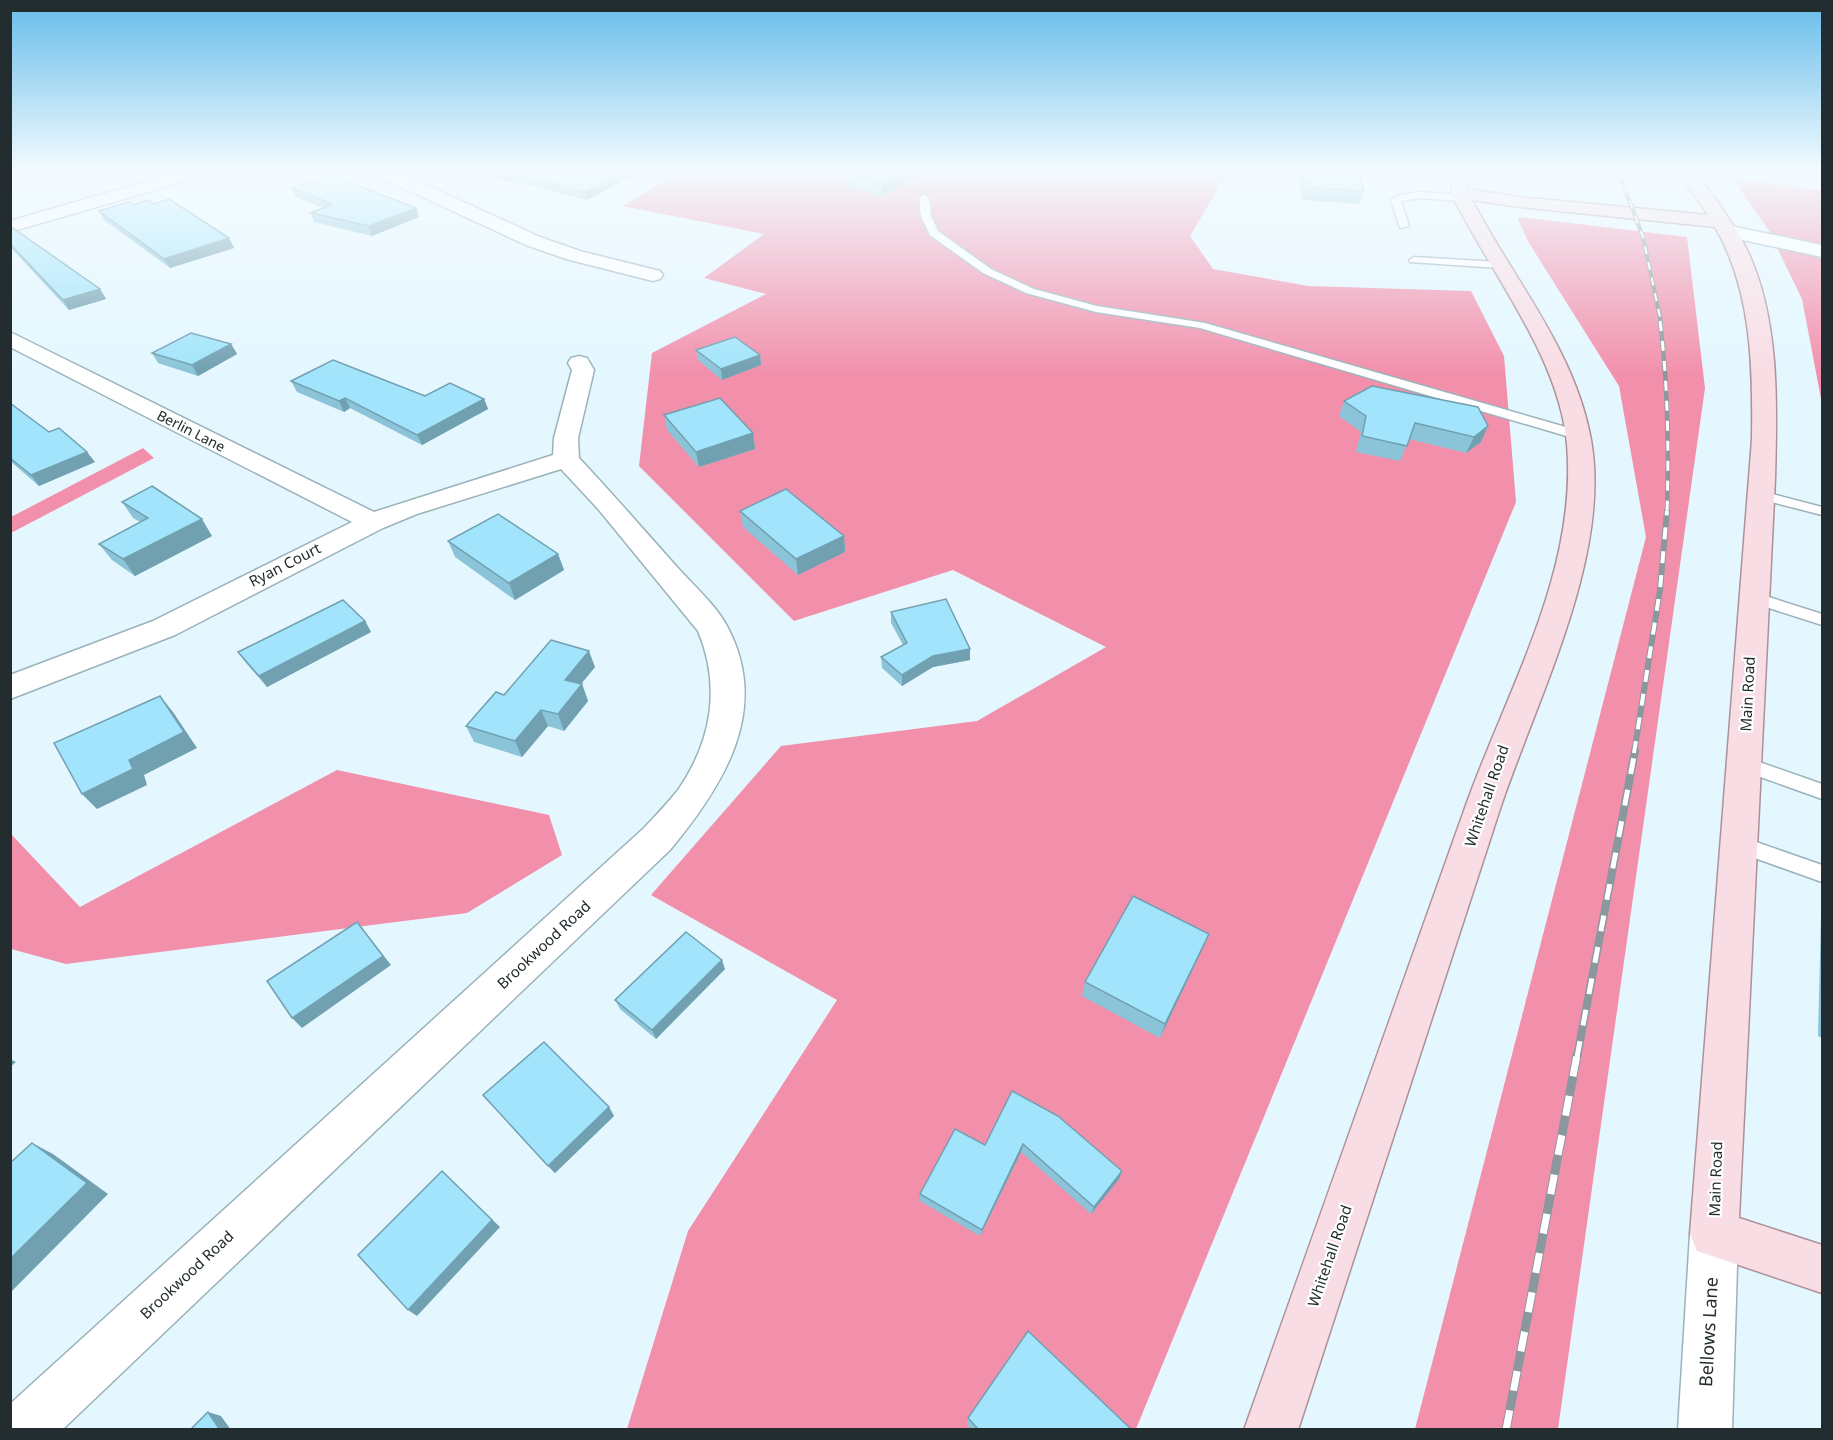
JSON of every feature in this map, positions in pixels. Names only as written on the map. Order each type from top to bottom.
[{"type":"main road","name":"Whitehall Road","points":[[1271,1430],[1495,771],[1554,614],[1578,526],[1582,488],[1578,435],[1570,402],[1556,363],[1483,238]]},
{"type":"main road","name":"Main Road","points":[[1713,1234],[1720,1079],[1745,764],[1764,407],[1760,339],[1749,282],[1740,252],[1731,238]]},
{"type":"main road","points":[[1713,1234],[1822,1269]]},
{"type":"street","points":[[527,238],[573,255],[653,275]]},
{"type":"street","points":[[1771,238],[1822,250]]},
{"type":"street","name":"Berlin Lane","points":[[10,338],[373,522]]},
{"type":"street","points":[[566,459],[566,438],[583,370],[579,363]]},
{"type":"street","name":"Ryan Court","points":[[10,688],[164,628],[373,522],[408,508],[566,459]]},
{"type":"street","name":"Brookwood Road","points":[[22,1430],[657,839],[690,800],[716,755],[726,720],[727,690],[724,655],[712,627],[608,504],[566,459]]},
{"type":"street","name":"Bellows Lane","points":[[1705,1430],[1713,1234]]},
{"type":"lane","points":[[941,238],[987,271],[1030,291],[1096,309],[1201,325],[1578,435]]},
{"type":"lane","points":[[1414,260],[1499,265]]},
{"type":"lane","points":[[1761,495],[1822,511]]},
{"type":"lane","points":[[1753,597],[1822,620]]},
{"type":"lane","points":[[1745,764],[1822,792]]},
{"type":"lane","points":[[1739,844],[1822,874]]},
{"type":"shaded area","points":[[758,238],[1192,238],[1213,269],[1308,286],[1471,291],[1504,356],[1516,502],[1136,1429],[627,1429],[688,1231],[837,1000],[651,895],[781,746],[977,721],[1106,647],[953,570],[794,621],[639,466],[652,353],[766,294],[704,278]]},
{"type":"shaded area","points":[[1527,238],[1687,238],[1705,388],[1558,1429],[1415,1429],[1646,537],[1619,386]]},
{"type":"shaded area","points":[[1772,238],[1822,238],[1822,404],[1802,299]]},
{"type":"shaded area","points":[[143,448],[154,458],[11,533],[11,517]]},
{"type":"shaded area","points":[[337,770],[549,815],[562,855],[467,913],[66,964],[11,949],[10,833],[80,907]]},
{"type":"building","points":[[10,238],[27,238],[100,289],[63,300],[10,244]]},
{"type":"building","points":[[136,238],[228,238],[164,259]]},
{"type":"building","points":[[191,333],[231,344],[192,365],[152,353]]},
{"type":"building","points":[[735,337],[760,355],[721,369],[696,350]]},
{"type":"building","points":[[333,360],[425,396],[450,383],[484,399],[417,435],[345,398],[339,401],[291,381]]},
{"type":"building","points":[[1372,386],[1478,407],[1488,426],[1474,437],[1415,423],[1407,446],[1362,436],[1366,416],[1344,401]]},
{"type":"building","points":[[720,398],[753,433],[696,452],[664,415]]},
{"type":"building","points":[[10,403],[49,432],[59,428],[87,452],[31,475],[10,458]]},
{"type":"building","points":[[152,486],[202,519],[123,559],[99,544],[148,518],[122,502]]},
{"type":"building","points":[[786,489],[844,536],[796,559],[740,511]]},
{"type":"building","points":[[498,514],[558,554],[509,583],[448,541]]},
{"type":"building","points":[[946,599],[970,649],[933,656],[902,675],[881,657],[907,643],[891,612]]},
{"type":"building","points":[[343,600],[365,621],[259,676],[238,652]]},
{"type":"building","points":[[551,640],[589,651],[565,680],[582,684],[558,714],[541,710],[515,741],[466,726],[496,692],[504,695]]},
{"type":"building","points":[[160,696],[184,732],[129,760],[133,769],[82,794],[54,743]]},
{"type":"building","points":[[1133,896],[1209,934],[1165,1024],[1085,982]]},
{"type":"building","points":[[357,922],[383,956],[292,1018],[267,981]]},
{"type":"building","points":[[686,932],[722,960],[652,1030],[615,1000]]},
{"type":"building","points":[[544,1042],[609,1107],[548,1166],[483,1095]]},
{"type":"building","points":[[1012,1091],[1058,1116],[1122,1171],[1094,1207],[1023,1144],[982,1230],[920,1194],[955,1129],[985,1145]]},
{"type":"building","points":[[32,1143],[87,1183],[10,1259],[10,1163]]},
{"type":"building","points":[[442,1171],[492,1220],[408,1310],[358,1255]]},
{"type":"building","points":[[1028,1331],[1132,1430],[979,1430],[968,1418]]},
{"type":"building","points":[[208,1412],[220,1430],[190,1430]]},
{"type":"railway","points":[[1643,238],[1661,322]]},
{"type":"railway","points":[[1660,321],[1667,417],[1667,513]]},
{"type":"railway","points":[[1634,753],[1660,590],[1667,511]]},
{"type":"railway","points":[[1577,1057],[1635,751]]},
{"type":"railway","points":[[1506,1430],[1577,1055]]}]
